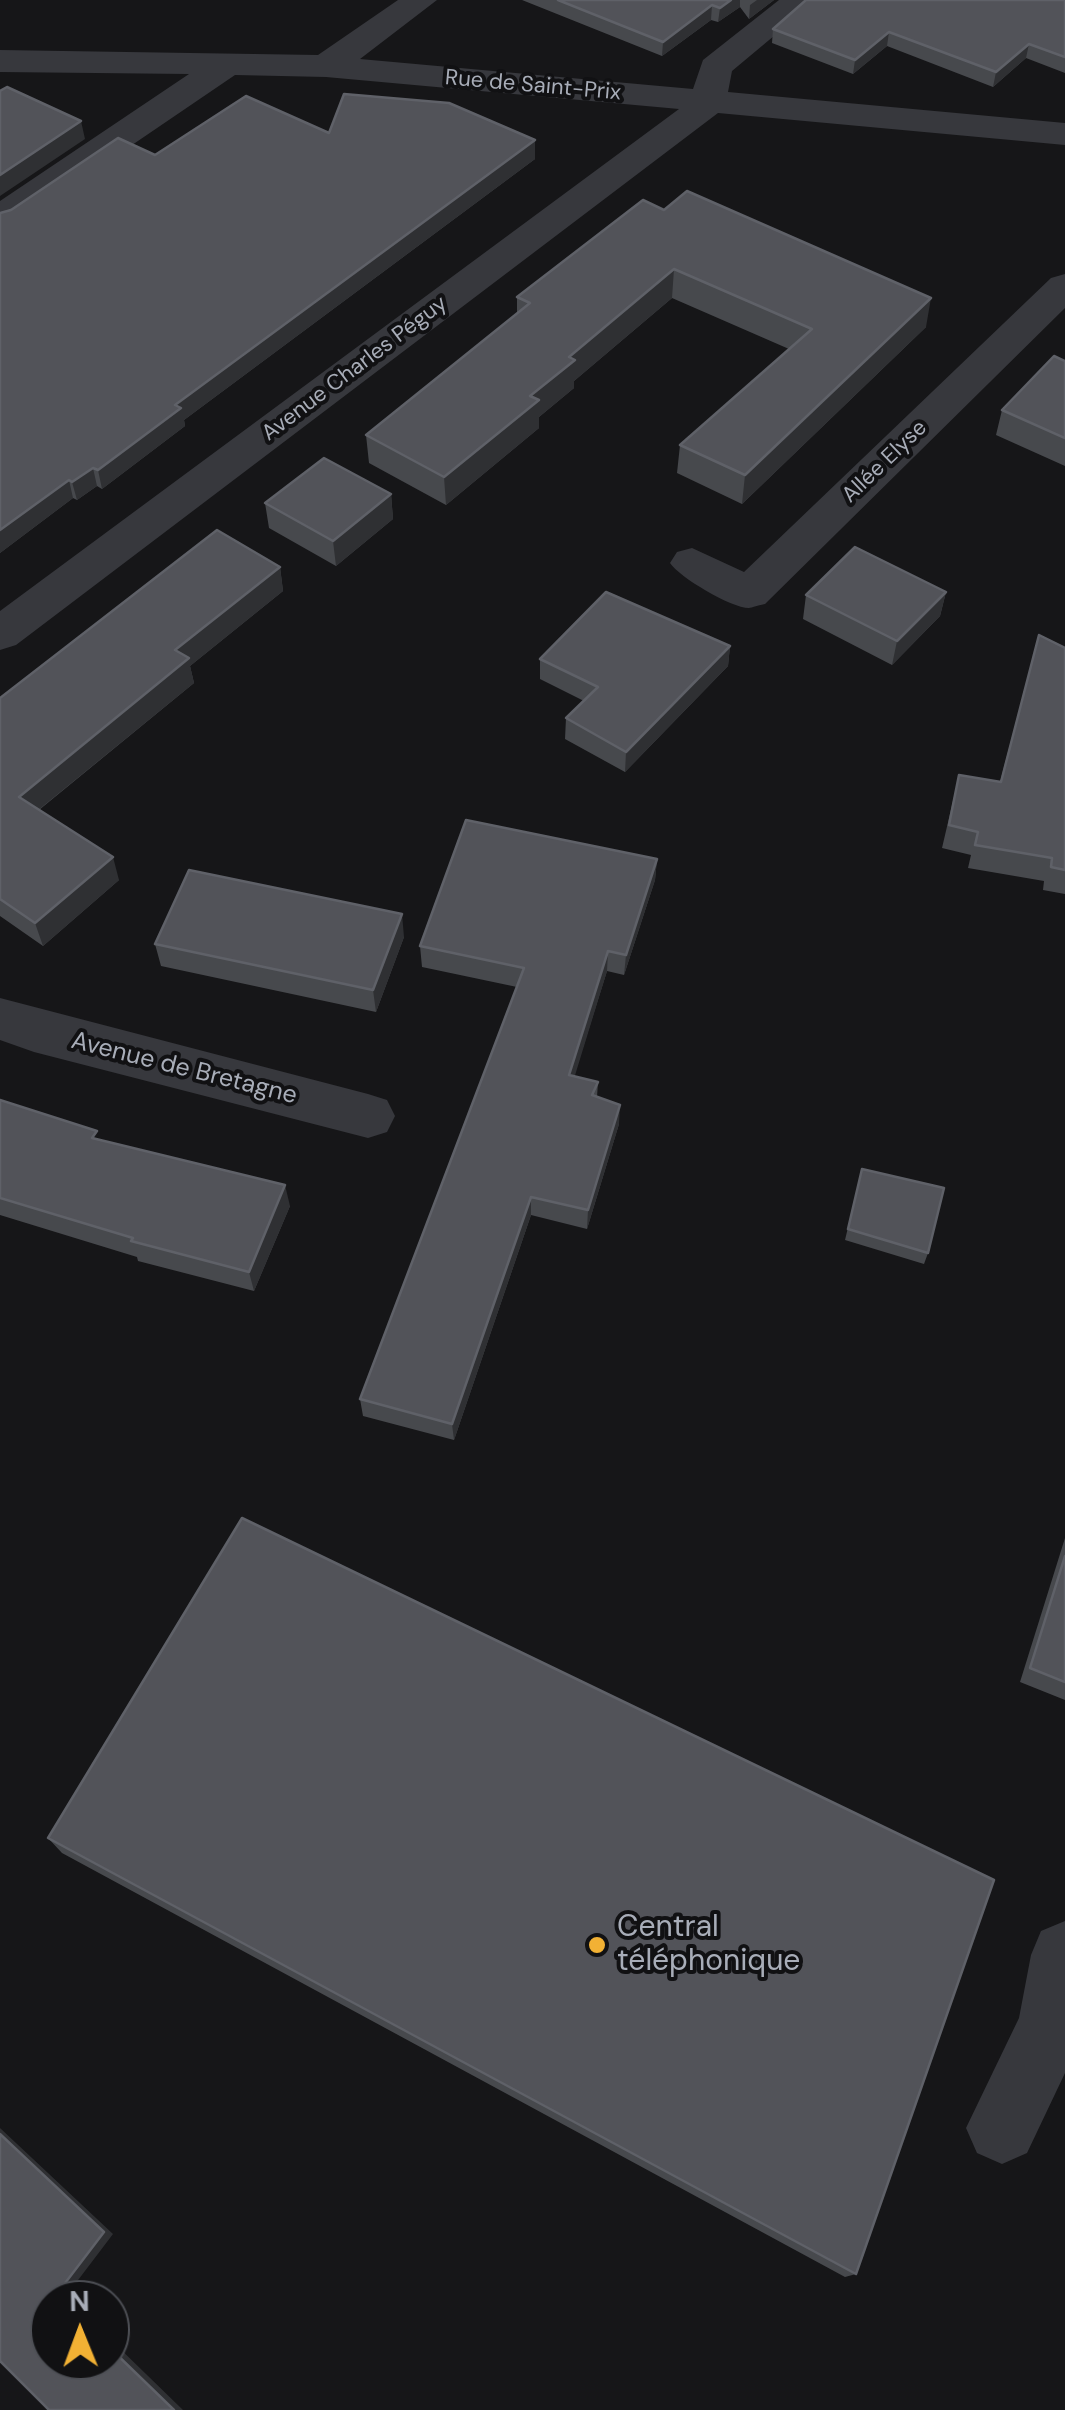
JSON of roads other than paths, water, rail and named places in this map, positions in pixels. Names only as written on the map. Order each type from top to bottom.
[{"type":"street","points":[[326,66],[420,0]]},
{"type":"street","points":[[708,102],[715,67],[800,0]]},
{"type":"street","name":"Rue de Saint-Prix","points":[[0,61],[326,66],[1065,134]]},
{"type":"street","points":[[0,218],[227,65]]},
{"type":"street","name":"Avenue Charles Péguy","points":[[0,634],[708,102]]},
{"type":"street","name":"Allée Elyse","points":[[692,563],[748,593],[1065,286]]},
{"type":"street","name":"Avenue de Bretagne","points":[[0,1019],[368,1116]]},
{"type":"street","points":[[1002,2128],[1052,2024],[1065,1956]]},
{"type":"place","name":"Central téléphonique","points":[[597,1945]]}]
